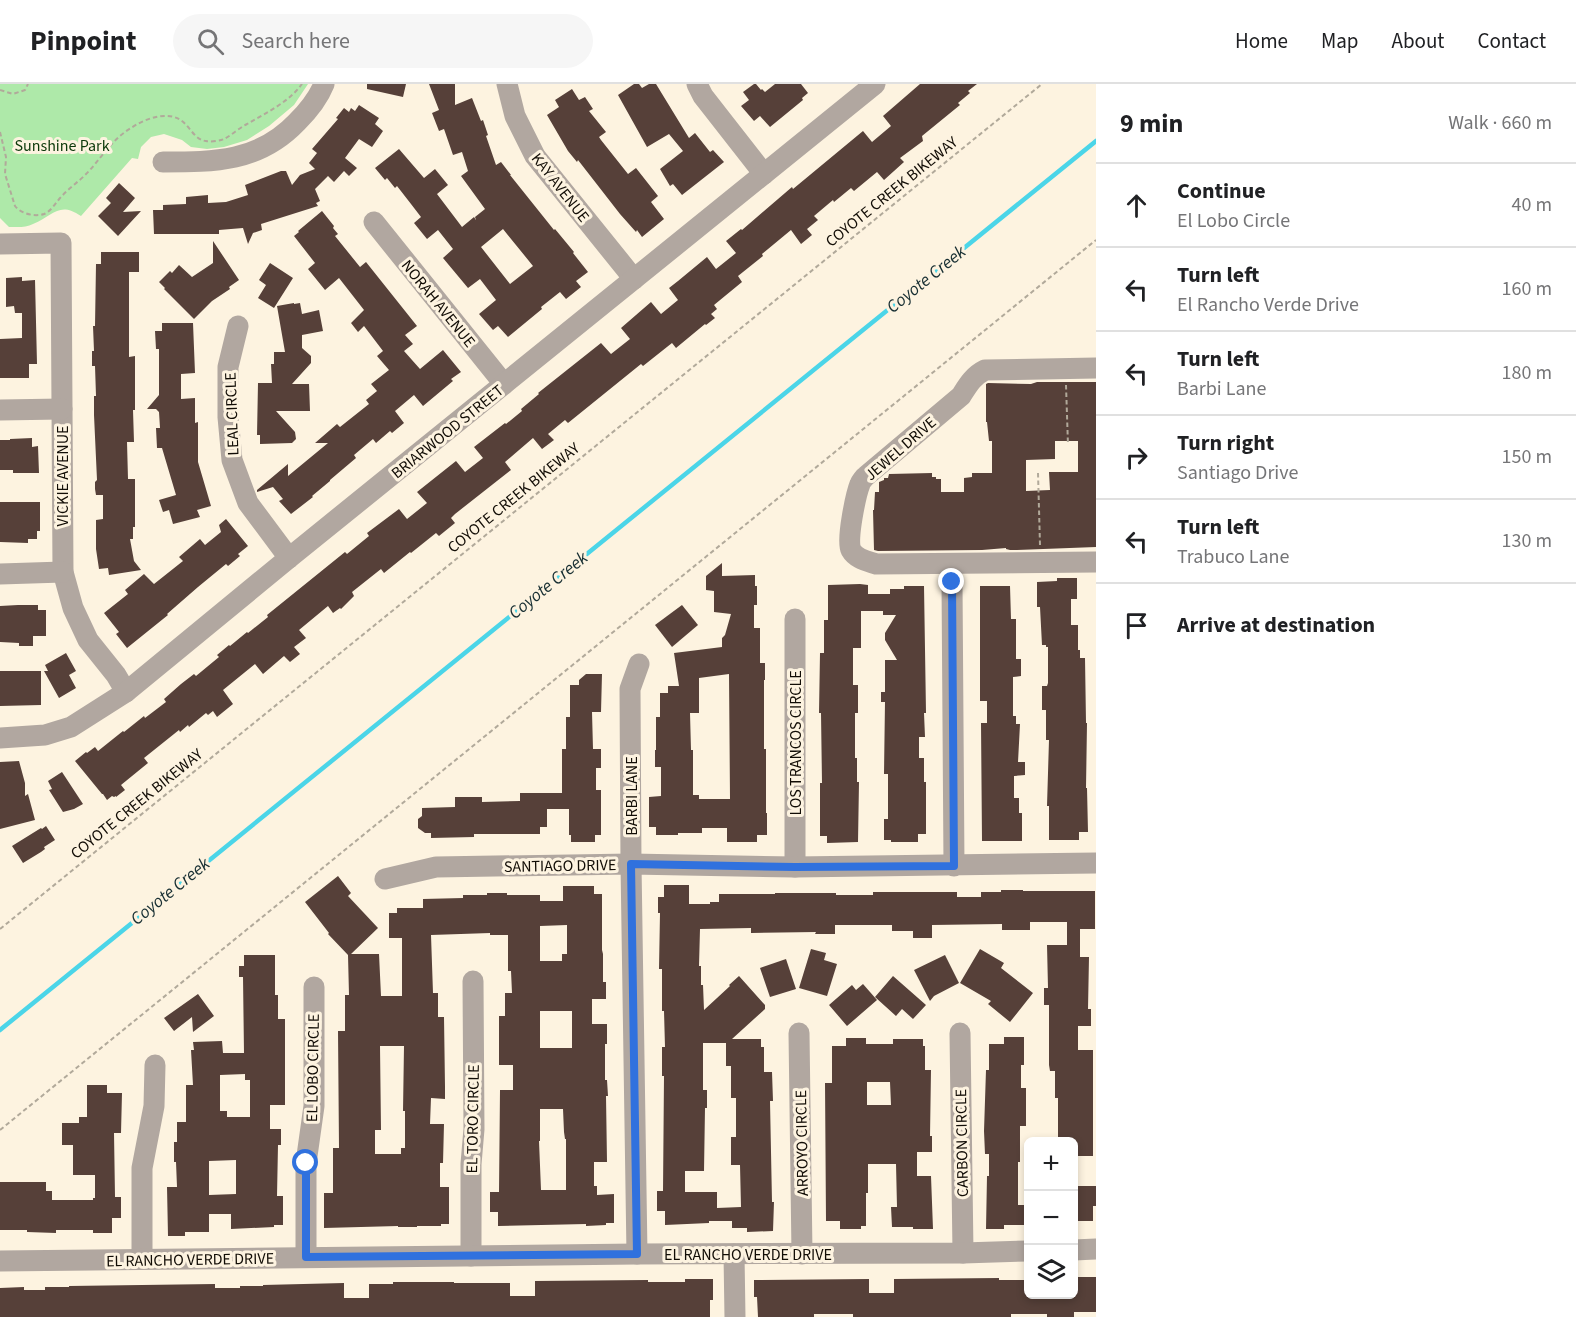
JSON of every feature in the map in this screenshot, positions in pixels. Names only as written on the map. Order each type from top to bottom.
[{"type":"street","points":[[163,162],[218,161],[240,157],[263,149],[288,132],[308,111],[324,84]]},
{"type":"street","name":"KAY AVENUE","points":[[507,84],[514,116],[535,156],[634,279]]},
{"type":"street","points":[[697,84],[703,96],[764,174]]},
{"type":"street","name":"BRIARWOOD STREET","points":[[0,738],[45,735],[70,727],[126,692],[875,84]]},
{"type":"street","name":"NORAH AVENUE","points":[[374,222],[504,384]]},
{"type":"street","name":"VICKIE AVENUE","points":[[0,244],[61,243],[63,572],[73,608],[88,640],[116,675],[126,692]]},
{"type":"street","name":"LEAL CIRCLE","points":[[238,326],[228,367],[228,417],[232,460],[248,503],[289,558]]},
{"type":"street","name":"JEWEL DRIVE","points":[[1096,368],[985,370],[978,374],[971,379],[961,396],[872,469],[860,483],[849,533],[851,551],[861,559],[876,564],[1096,562]]},
{"type":"street","points":[[0,410],[62,409]]},
{"type":"street","points":[[0,574],[63,572]]},
{"type":"street","points":[[952,582],[954,866]]},
{"type":"street","name":"LOS TRANCOS CIRCLE","points":[[795,619],[795,867]]},
{"type":"street","name":"BARBI LANE","points":[[637,1254],[630,689],[639,664]]},
{"type":"street","name":"SANTIAGO DRIVE","points":[[385,879],[436,867],[631,864],[795,867],[1096,863]]},
{"type":"street","name":"EL TORO CIRCLE","points":[[471,1256],[471,1164],[474,1129],[473,981]]},
{"type":"street","name":"EL LOBO CIRCLE","points":[[306,1257],[306,1163],[314,1107],[314,987]]},
{"type":"street","name":"ARROYO CIRCLE","points":[[799,1033],[802,1254]]},
{"type":"street","name":"CARBON CIRCLE","points":[[960,1033],[963,1253]]},
{"type":"street","points":[[142,1259],[142,1168],[154,1106],[155,1065]]},
{"type":"street","points":[[1078,1250],[1096,1249]]},
{"type":"street","name":"EL RANCHO VERDE DRIVE","points":[[0,1261],[1024,1251]]},
{"type":"street","points":[[734,1254],[735,1317]]},
{"type":"path","points":[[0,90],[13,94],[24,90],[27,84]]},
{"type":"path","points":[[0,132],[6,157],[5,174],[15,206],[25,213],[41,215],[51,209],[90,170],[118,137],[134,126],[155,117],[175,117],[205,141],[223,140],[290,96],[302,84]]},
{"type":"path","name":"COYOTE CREEK BIKEWAY","points":[[0,929],[1042,84]]},
{"type":"path","points":[[0,1130],[1096,240]]},
{"type":"path","points":[[1066,368],[1068,445]]},
{"type":"path","points":[[1038,473],[1040,563]]},
{"type":"green space","name":"Sunshine Park","points":[[0,84],[308,84],[294,105],[269,126],[247,140],[207,149],[191,147],[182,140],[164,134],[151,137],[141,147],[138,159],[132,158],[81,216],[62,210],[24,227],[9,227],[0,218]]},
{"type":"building","points":[[367,84],[406,84],[403,97],[367,89]]},
{"type":"building","points":[[429,84],[455,84],[455,105],[472,98],[481,121],[483,120],[496,165],[501,162],[588,272],[576,281],[581,287],[566,299],[560,292],[508,337],[498,326],[493,330],[479,314],[496,300],[480,279],[468,288],[443,258],[453,249],[438,230],[427,239],[414,223],[421,217],[397,186],[395,188],[387,178],[385,180],[375,168],[399,149],[424,178],[435,169],[448,185],[437,194],[462,227],[474,217],[476,220],[475,217],[485,209],[461,176],[468,171],[462,152],[453,155],[444,129],[439,131],[432,113],[439,110]],"holes":[[[503,229],[533,266],[510,284],[481,247]]]},
{"type":"building","points":[[634,84],[639,84],[642,88],[649,84],[656,84],[689,138],[695,133],[710,152],[713,150],[724,162],[682,195],[673,184],[670,186],[660,169],[683,151],[669,134],[647,147],[618,95]]},
{"type":"building","points":[[754,84],[765,92],[775,84],[801,84],[808,93],[802,98],[803,100],[770,127],[760,116],[754,121],[741,106],[749,100],[743,92]]},
{"type":"building","points":[[920,84],[977,84],[958,103],[960,105],[922,136],[923,141],[900,158],[904,162],[884,180],[877,172],[854,191],[851,188],[834,202],[833,200],[814,216],[818,220],[807,229],[812,235],[801,244],[791,230],[738,276],[742,282],[714,305],[717,309],[711,314],[715,318],[676,348],[672,343],[643,366],[641,364],[568,423],[565,420],[548,434],[554,440],[542,449],[533,438],[505,462],[511,470],[451,518],[455,523],[439,536],[436,533],[384,573],[381,569],[352,592],[354,596],[341,609],[333,613],[328,606],[299,630],[306,638],[294,647],[300,654],[290,662],[284,656],[263,674],[255,664],[223,690],[233,704],[217,717],[213,711],[208,715],[206,713],[189,727],[188,725],[180,732],[179,730],[144,758],[148,763],[121,785],[125,790],[107,800],[75,761],[95,747],[98,751],[166,702],[164,699],[181,684],[194,674],[196,676],[219,657],[217,655],[229,645],[268,617],[267,615],[345,552],[347,554],[369,536],[367,533],[399,509],[407,519],[427,503],[417,492],[456,461],[465,472],[483,458],[474,447],[522,411],[521,409],[538,393],[601,343],[611,354],[630,339],[621,328],[651,302],[661,314],[678,300],[669,288],[707,257],[716,269],[736,253],[726,241],[863,131],[872,142],[891,126],[883,116]]},
{"type":"building","points":[[572,89],[579,100],[585,97],[593,109],[589,111],[606,132],[599,137],[628,174],[636,168],[658,196],[651,202],[664,219],[642,237],[568,151],[547,115],[559,107],[555,100]]},
{"type":"building","points":[[359,105],[379,118],[375,124],[383,131],[372,147],[359,139],[345,158],[357,168],[349,176],[344,171],[334,182],[328,176],[315,189],[320,201],[316,203],[318,206],[261,224],[262,230],[253,233],[248,244],[243,228],[219,230],[219,234],[154,234],[153,210],[163,210],[163,205],[186,204],[186,197],[208,195],[208,203],[226,202],[248,195],[245,185],[281,171],[286,171],[292,185],[300,175],[315,169],[309,163],[317,153],[312,149],[338,119],[336,118],[344,108],[349,112],[351,108],[355,111]]},
{"type":"building","points":[[119,183],[135,198],[123,212],[141,211],[118,236],[98,216],[111,203],[106,198]]},
{"type":"building","points":[[322,211],[334,226],[338,234],[335,236],[360,267],[366,262],[417,326],[405,335],[413,344],[404,351],[420,369],[443,350],[461,372],[423,406],[414,395],[395,411],[404,423],[376,443],[373,439],[354,455],[356,458],[291,514],[279,501],[283,499],[273,487],[257,492],[257,490],[288,464],[288,476],[328,443],[315,443],[337,424],[340,427],[369,404],[366,400],[377,391],[371,384],[389,370],[377,356],[383,351],[364,326],[358,332],[351,323],[364,310],[339,278],[325,290],[308,269],[315,263],[294,236]]},
{"type":"building","points":[[213,241],[239,280],[212,301],[194,319],[159,282],[179,265],[192,277],[213,263]]},
{"type":"building","points":[[101,252],[139,252],[139,272],[129,272],[129,357],[135,356],[135,410],[133,410],[134,442],[127,442],[128,479],[135,479],[135,527],[133,527],[133,539],[130,539],[134,561],[141,570],[109,575],[108,568],[99,569],[96,549],[96,520],[103,519],[103,495],[96,495],[95,489],[97,480],[94,396],[96,396],[92,351],[94,351],[96,264],[101,264]]},
{"type":"building","points":[[270,263],[293,278],[274,308],[258,298],[266,285],[259,280]]},
{"type":"building","points":[[22,277],[22,281],[35,280],[37,364],[29,364],[29,378],[0,378],[0,339],[22,338],[22,313],[15,313],[14,306],[6,307],[6,278]]},
{"type":"building","points":[[300,303],[302,314],[319,310],[323,331],[302,335],[302,348],[311,356],[311,363],[292,384],[309,384],[310,411],[276,411],[295,432],[296,439],[292,443],[260,444],[260,435],[257,435],[258,383],[272,383],[271,364],[274,364],[274,352],[285,352],[277,306]]},
{"type":"building","points":[[162,323],[193,323],[195,373],[181,374],[181,399],[195,398],[195,423],[198,422],[198,462],[211,506],[197,510],[200,517],[173,524],[169,510],[163,512],[159,500],[176,495],[162,448],[157,448],[156,428],[160,428],[159,412],[156,409],[147,409],[159,395],[159,349],[156,349],[155,331],[162,331]]},
{"type":"building","points":[[1037,382],[1096,382],[1096,547],[1017,550],[1006,548],[874,550],[873,510],[875,492],[879,492],[879,482],[888,478],[889,474],[932,473],[932,477],[941,479],[941,492],[964,492],[964,478],[972,477],[972,473],[992,473],[992,441],[989,441],[986,422],[986,384]],"holes":[[[1055,441],[1078,441],[1078,472],[1049,472],[1050,490],[1026,491],[1026,460],[1055,459]]]},
{"type":"building","points":[[32,438],[32,447],[38,446],[39,473],[13,473],[13,470],[0,470],[0,440]]},
{"type":"building","points":[[0,502],[40,502],[40,531],[37,531],[37,539],[28,539],[28,543],[0,542]]},
{"type":"building","points":[[226,519],[248,546],[238,554],[240,556],[228,566],[226,564],[127,648],[116,634],[119,632],[104,613],[128,594],[125,590],[144,574],[154,584],[183,561],[179,557],[200,539],[205,545],[221,532],[219,525]]},
{"type":"building","points":[[722,563],[722,576],[755,575],[757,605],[754,605],[754,628],[760,628],[760,663],[765,663],[764,749],[766,749],[767,813],[767,835],[757,835],[757,842],[727,842],[727,828],[702,828],[702,833],[656,835],[656,827],[649,827],[649,797],[661,796],[661,767],[655,767],[656,717],[660,717],[660,693],[668,693],[668,686],[679,686],[674,653],[722,647],[722,638],[731,614],[714,612],[714,591],[706,590],[706,576]],"holes":[[[729,674],[730,799],[699,799],[699,795],[693,795],[690,713],[699,713],[699,678]]]},
{"type":"building","points":[[1057,578],[1077,578],[1077,599],[1071,599],[1071,625],[1078,625],[1078,650],[1080,650],[1080,658],[1085,658],[1088,832],[1079,832],[1079,840],[1049,840],[1049,806],[1047,806],[1049,740],[1046,740],[1046,710],[1042,710],[1042,686],[1047,686],[1048,683],[1048,647],[1042,645],[1040,607],[1037,607],[1037,582],[1057,581]]},
{"type":"building","points":[[828,585],[868,585],[868,594],[890,594],[890,589],[924,586],[926,713],[924,713],[925,737],[919,737],[919,758],[924,758],[926,834],[918,834],[918,842],[884,840],[884,819],[888,819],[888,774],[884,774],[885,702],[881,702],[881,692],[885,692],[885,660],[897,660],[885,640],[885,633],[896,615],[883,615],[883,611],[861,611],[861,648],[853,648],[853,685],[858,685],[858,713],[855,713],[855,758],[857,758],[857,782],[859,782],[858,842],[827,843],[827,836],[820,836],[820,783],[822,783],[821,713],[819,713],[820,653],[824,653],[824,620],[828,620]]},
{"type":"building","points":[[980,586],[1010,586],[1011,619],[1016,619],[1016,659],[1021,659],[1021,676],[1013,677],[1013,716],[1016,716],[1016,724],[1020,724],[1018,762],[1025,762],[1025,775],[1014,776],[1014,798],[1019,798],[1019,813],[1022,813],[1022,841],[982,841],[981,723],[987,723],[987,701],[980,701]]},
{"type":"building","points":[[38,605],[38,610],[46,610],[46,636],[33,636],[33,646],[0,642],[0,606]]},
{"type":"building","points":[[682,605],[698,625],[672,647],[655,625]]},
{"type":"building","points":[[66,653],[76,671],[69,675],[76,688],[59,698],[44,671],[48,671],[45,665]]},
{"type":"building","points":[[0,671],[41,671],[41,705],[0,706]]},
{"type":"building","points":[[586,674],[602,674],[601,712],[592,712],[593,749],[601,749],[601,768],[596,768],[596,790],[601,790],[601,835],[595,835],[595,842],[571,842],[569,809],[547,809],[547,827],[540,827],[540,834],[474,834],[474,837],[431,838],[431,833],[425,833],[418,828],[422,808],[455,807],[455,797],[482,797],[482,802],[520,801],[520,793],[562,793],[562,749],[566,749],[566,717],[570,717],[570,685],[579,685],[579,680]]},
{"type":"building","points":[[19,761],[25,783],[25,796],[28,794],[35,820],[0,829],[0,762]]},
{"type":"building","points":[[62,772],[83,804],[63,812],[49,790],[52,789],[48,781]]},
{"type":"building","points":[[46,826],[55,840],[23,863],[12,846]]},
{"type":"building","points":[[338,876],[351,893],[348,896],[378,928],[351,954],[379,954],[381,996],[402,996],[402,938],[389,938],[389,913],[397,913],[397,908],[423,908],[423,899],[463,898],[463,895],[487,895],[487,893],[540,895],[540,901],[563,901],[563,886],[594,886],[594,894],[602,894],[603,982],[606,982],[606,999],[592,999],[592,1024],[607,1024],[605,1080],[607,1080],[608,1096],[606,1096],[607,1162],[594,1162],[594,1186],[597,1186],[597,1195],[614,1194],[614,1223],[586,1226],[586,1224],[498,1226],[498,1212],[490,1212],[490,1192],[499,1192],[500,1090],[513,1090],[513,1065],[499,1065],[499,1016],[505,1016],[505,993],[512,993],[511,971],[508,971],[508,935],[490,935],[490,933],[431,935],[433,993],[438,993],[438,1017],[444,1017],[445,1099],[431,1098],[430,1124],[444,1124],[440,1187],[449,1187],[449,1224],[417,1227],[324,1228],[324,1193],[333,1193],[333,1148],[339,1148],[338,1031],[345,1031],[345,995],[349,995],[348,955],[328,934],[305,902]],"holes":[[[567,925],[567,954],[562,954],[562,961],[540,961],[540,926]],[[540,1011],[572,1011],[572,1048],[540,1048]],[[380,1046],[404,1046],[405,1148],[401,1148],[401,1154],[375,1154],[375,1130],[381,1130]],[[540,1109],[563,1109],[566,1139],[566,1190],[541,1190]]]},
{"type":"building","points":[[664,885],[689,885],[689,904],[719,902],[719,894],[873,895],[873,892],[957,892],[957,897],[981,897],[981,892],[1001,892],[1001,890],[1095,891],[1095,929],[1080,929],[1080,957],[1089,957],[1088,1009],[1091,1009],[1091,1026],[1078,1026],[1078,1050],[1093,1050],[1093,1156],[1078,1156],[1078,1137],[1058,1137],[1055,1071],[1050,1071],[1049,1065],[1049,1005],[1044,1005],[1044,988],[1048,988],[1047,945],[1067,945],[1067,922],[1030,922],[1030,930],[1002,930],[1002,924],[932,925],[932,938],[913,938],[913,931],[892,931],[892,925],[835,925],[835,934],[751,933],[751,928],[700,929],[699,966],[701,966],[704,1010],[739,976],[765,1005],[765,1009],[732,1039],[761,1039],[761,1047],[764,1047],[764,1072],[772,1072],[773,1101],[770,1101],[773,1231],[747,1232],[747,1228],[732,1228],[732,1221],[665,1225],[665,1211],[657,1211],[657,1191],[663,1191],[662,1047],[665,1047],[662,969],[659,969],[658,897],[664,897]],"holes":[[[703,1043],[726,1043],[726,1066],[731,1066],[731,1098],[736,1098],[736,1137],[731,1137],[731,1165],[740,1165],[741,1207],[717,1208],[717,1192],[685,1192],[685,1171],[704,1171],[707,1090],[703,1090]]]},
{"type":"building","points":[[811,949],[826,953],[824,960],[837,964],[827,996],[799,988]]},
{"type":"building","points":[[980,949],[1004,963],[1001,968],[1033,993],[1010,1022],[988,1004],[991,1001],[960,983]]},
{"type":"building","points":[[244,955],[275,955],[275,995],[278,995],[278,1019],[285,1019],[285,1105],[270,1105],[270,1129],[281,1129],[281,1145],[278,1145],[277,1196],[283,1196],[283,1225],[231,1229],[231,1214],[209,1214],[209,1232],[185,1232],[185,1236],[168,1236],[167,1187],[177,1187],[174,1142],[177,1142],[177,1122],[186,1122],[186,1085],[193,1085],[191,1050],[194,1050],[193,1042],[222,1041],[223,1053],[244,1053],[243,977],[239,977],[239,966],[244,966]],"holes":[[[245,1074],[245,1080],[250,1080],[250,1117],[227,1117],[227,1111],[220,1111],[220,1075]],[[236,1160],[236,1194],[209,1195],[209,1161]]]},
{"type":"building","points":[[945,955],[959,983],[934,996],[930,1001],[914,970]]},
{"type":"building","points":[[786,959],[796,989],[770,997],[760,968]]},
{"type":"building","points":[[893,976],[926,1005],[913,1019],[902,1009],[896,1016],[875,997]]},
{"type":"building","points":[[863,984],[877,1000],[847,1026],[829,1005],[852,985],[856,990]]},
{"type":"building","points":[[198,994],[214,1016],[193,1032],[192,1017],[174,1031],[164,1018]]},
{"type":"building","points":[[1004,1037],[1024,1037],[1021,1088],[1026,1088],[1026,1126],[1020,1126],[1018,1205],[1024,1205],[1024,1225],[1004,1225],[1004,1229],[986,1229],[989,1154],[985,1154],[984,1131],[986,1070],[989,1070],[989,1044],[1004,1044]]},
{"type":"building","points":[[846,1038],[866,1038],[866,1044],[893,1044],[893,1039],[923,1039],[925,1070],[931,1070],[930,1136],[932,1136],[932,1152],[917,1152],[917,1176],[931,1176],[933,1229],[892,1227],[891,1207],[897,1207],[896,1164],[868,1164],[866,1226],[861,1226],[861,1229],[840,1229],[840,1221],[826,1221],[825,1083],[832,1083],[832,1046],[846,1046]],"holes":[[[867,1082],[890,1082],[891,1105],[867,1105]]]},
{"type":"building","points":[[87,1085],[107,1085],[107,1093],[122,1093],[121,1133],[114,1133],[115,1197],[121,1197],[121,1218],[112,1218],[112,1233],[93,1233],[93,1230],[56,1230],[56,1233],[0,1230],[0,1182],[46,1182],[46,1191],[52,1191],[52,1200],[93,1200],[95,1198],[95,1175],[73,1175],[73,1145],[62,1145],[62,1123],[79,1123],[79,1117],[87,1117]]},
{"type":"building","points":[[1078,1186],[1096,1186],[1093,1221],[1078,1221]]},
{"type":"building","points":[[1078,1277],[1096,1277],[1096,1312],[1074,1312],[1074,1317],[1047,1317],[1047,1314],[1011,1314],[1011,1317],[853,1317],[853,1314],[814,1314],[814,1317],[758,1317],[757,1297],[754,1297],[754,1280],[869,1279],[869,1293],[894,1293],[894,1279],[999,1278],[999,1280],[1024,1280],[1024,1299],[1078,1299]]},
{"type":"building","points":[[685,1279],[713,1279],[710,1317],[0,1317],[0,1288],[24,1287],[24,1290],[45,1290],[45,1287],[69,1286],[215,1284],[215,1288],[240,1288],[240,1286],[344,1283],[344,1298],[369,1298],[369,1284],[454,1282],[510,1283],[510,1296],[535,1296],[535,1281],[685,1282]]},
{"type":"waterway","name":"Coyote Creek","points":[[0,1030],[1096,141]]},
{"type":"route","points":[[306,1163],[306,1257],[637,1254],[631,864],[795,867],[954,866],[952,582]]}]
